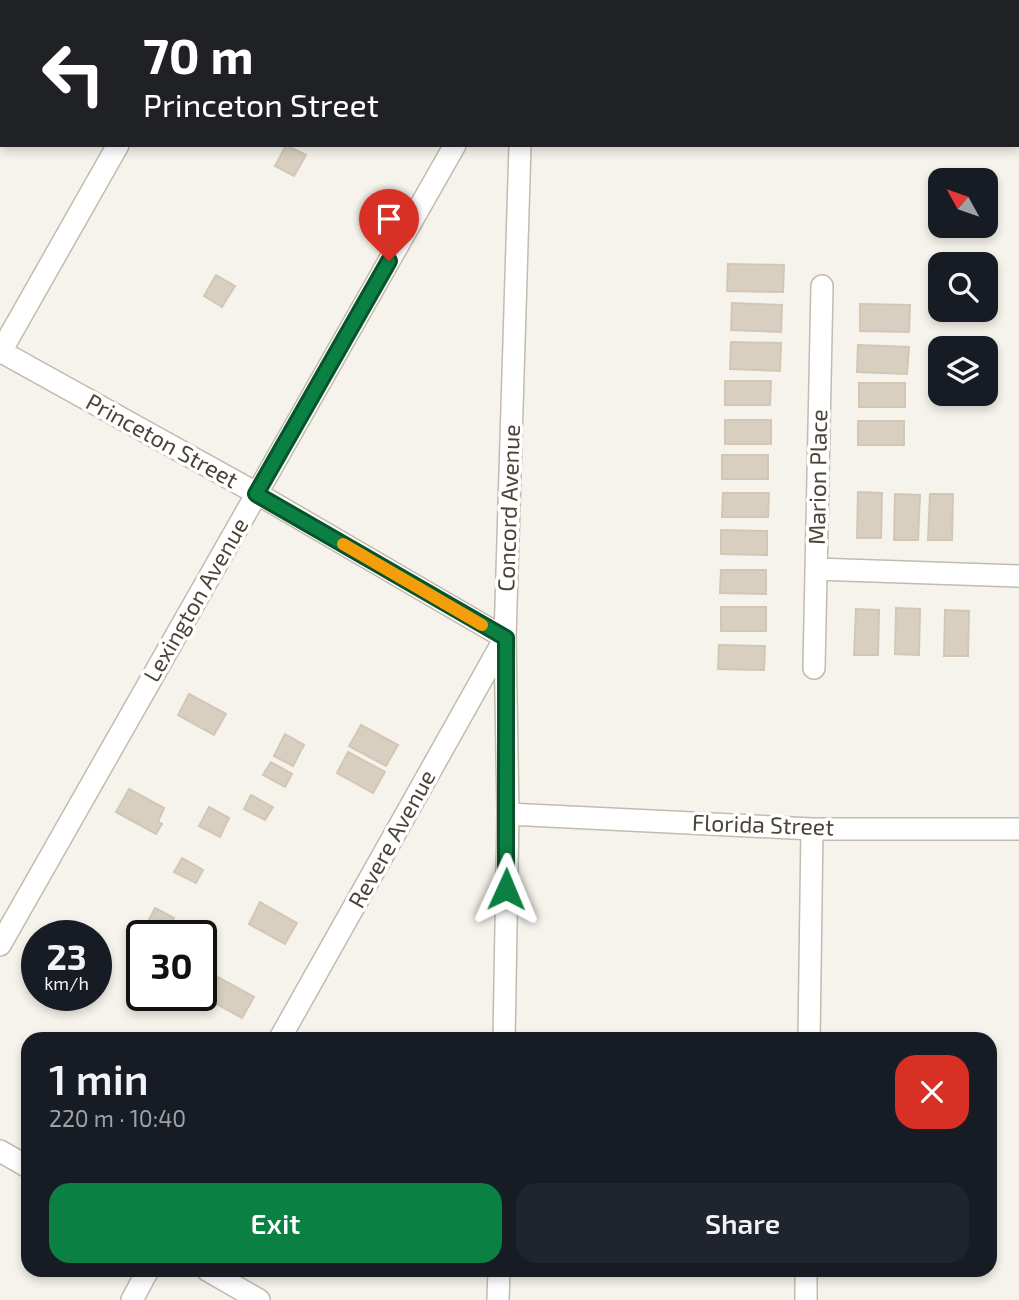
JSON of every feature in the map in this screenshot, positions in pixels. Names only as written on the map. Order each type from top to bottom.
[{"type":"street","points":[[0,352],[117,147]]},
{"type":"street","name":"Lexington Avenue","points":[[0,945],[455,147]]},
{"type":"street","name":"Concord Avenue","points":[[504,1032],[508,814],[506,638],[520,147]]},
{"type":"street","name":"Marion Place","points":[[814,668],[822,286]]},
{"type":"street","name":"Princeton Street","points":[[0,352],[256,494],[506,638]]},
{"type":"street","points":[[816,569],[1019,576]]},
{"type":"street","name":"Revere Avenue","points":[[284,1032],[506,638]]},
{"type":"street","name":"Florida Street","points":[[508,814],[812,829],[1019,829]]},
{"type":"street","points":[[808,1032],[812,829]]},
{"type":"street","points":[[0,1151],[21,1163]]},
{"type":"street","points":[[132,1300],[144,1277]]},
{"type":"street","points":[[219,1277],[259,1300]]},
{"type":"street","points":[[498,1300],[499,1277]]},
{"type":"street","points":[[806,1277],[806,1300]]},
{"type":"building","points":[[285,147],[306,155],[294,176],[275,166]]},
{"type":"building","points":[[728,264],[784,265],[783,292],[727,291]]},
{"type":"building","points":[[216,275],[235,286],[222,307],[204,296]]},
{"type":"building","points":[[732,303],[782,305],[781,332],[731,330]]},
{"type":"building","points":[[860,304],[910,305],[909,332],[860,331]]},
{"type":"building","points":[[731,342],[781,343],[780,371],[730,369]]},
{"type":"building","points":[[858,345],[909,347],[907,374],[857,372]]},
{"type":"building","points":[[725,381],[771,381],[770,405],[725,405]]},
{"type":"building","points":[[859,383],[905,383],[905,407],[859,407]]},
{"type":"building","points":[[725,420],[771,420],[771,444],[725,444]]},
{"type":"building","points":[[858,421],[904,421],[904,445],[858,445]]},
{"type":"building","points":[[722,455],[768,455],[768,479],[722,479]]},
{"type":"building","points":[[858,492],[882,493],[881,538],[857,538]]},
{"type":"building","points":[[723,493],[769,493],[768,517],[722,517]]},
{"type":"building","points":[[895,494],[920,495],[918,540],[894,540]]},
{"type":"building","points":[[930,494],[953,494],[952,540],[928,540]]},
{"type":"building","points":[[721,530],[767,531],[767,555],[721,554]]},
{"type":"building","points":[[721,570],[766,570],[766,594],[720,593]]},
{"type":"building","points":[[721,607],[766,607],[766,631],[721,631]]},
{"type":"building","points":[[896,608],[920,609],[919,655],[895,654]]},
{"type":"building","points":[[856,609],[879,610],[878,655],[854,655]]},
{"type":"building","points":[[945,610],[969,611],[968,656],[944,656]]},
{"type":"building","points":[[719,645],[765,646],[764,670],[718,669]]},
{"type":"building","points":[[189,694],[226,714],[214,735],[178,715]]},
{"type":"building","points":[[361,725],[398,745],[386,766],[349,746]]},
{"type":"building","points":[[285,734],[304,745],[293,766],[274,756]]},
{"type":"building","points":[[348,752],[385,772],[373,793],[337,773]]},
{"type":"building","points":[[271,762],[292,774],[285,787],[263,775]]},
{"type":"building","points":[[129,789],[164,808],[158,822],[162,824],[156,834],[116,812]]},
{"type":"building","points":[[251,795],[273,807],[265,820],[244,809]]},
{"type":"building","points":[[209,807],[229,818],[220,837],[199,826]]},
{"type":"building","points":[[182,858],[203,870],[196,883],[174,872]]},
{"type":"building","points":[[260,902],[297,923],[285,944],[249,924]]},
{"type":"building","points":[[155,908],[174,918],[173,920],[149,920]]},
{"type":"building","points":[[217,979],[254,997],[242,1018],[217,1004]]},
{"type":"slow traffic","points":[[343,544],[482,625]]},
{"type":"route","points":[[389,261],[256,494],[506,638],[506,889]]}]
